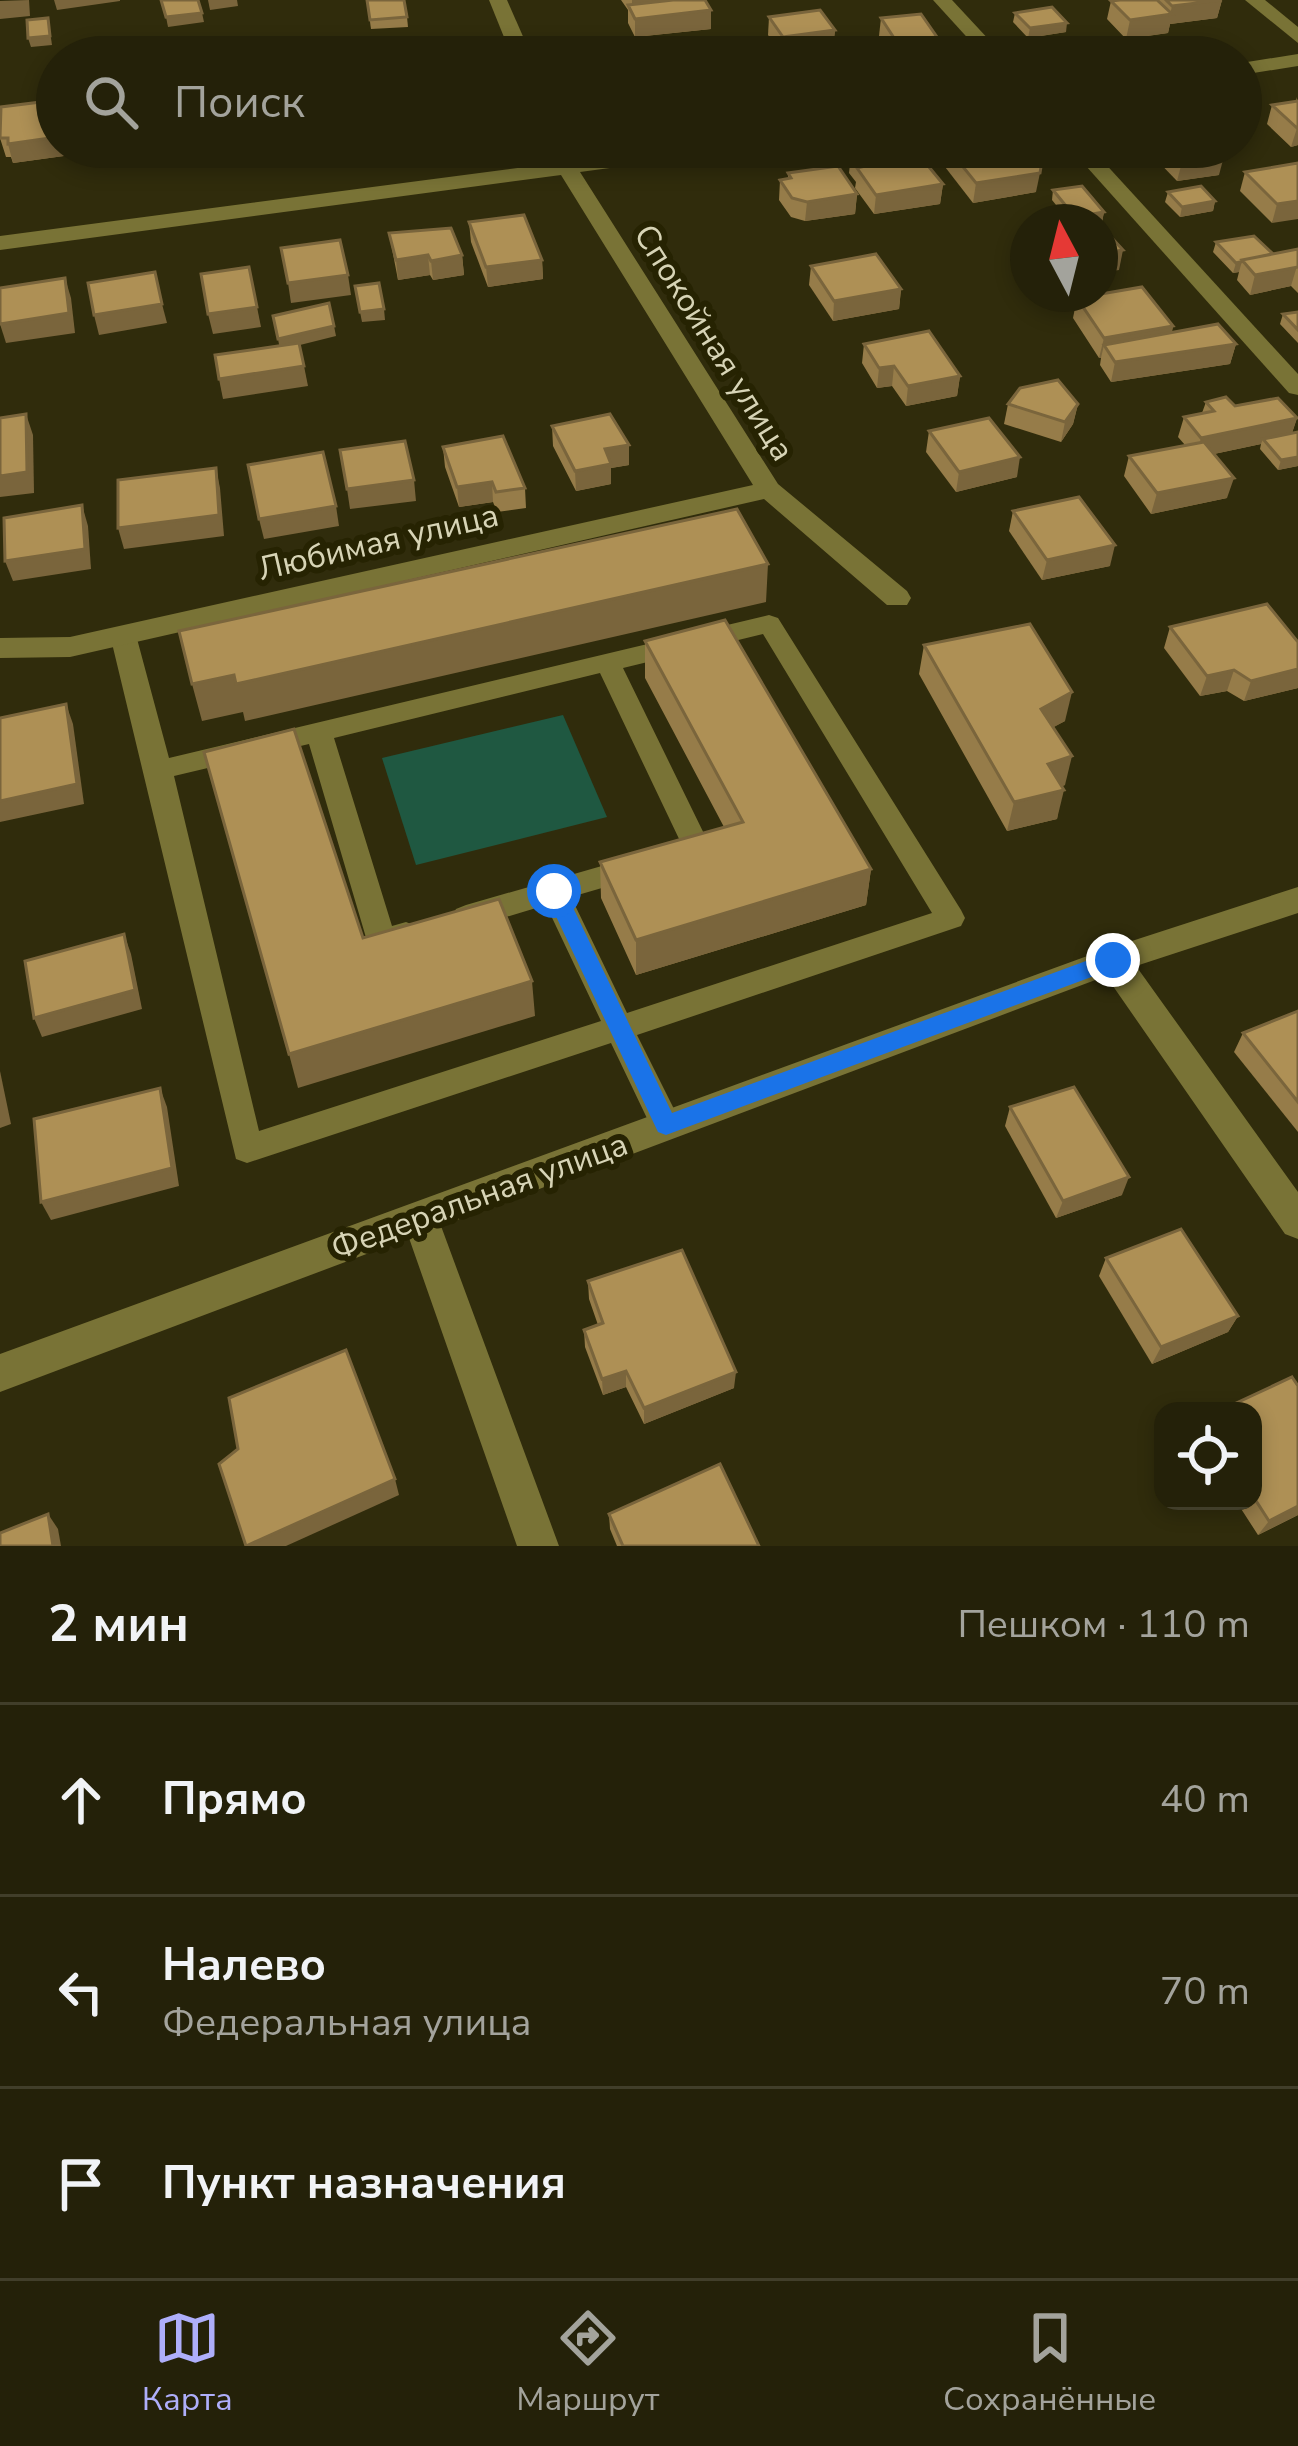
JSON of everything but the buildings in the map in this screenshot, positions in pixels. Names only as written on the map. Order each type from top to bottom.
[{"type":"street","points":[[498,0],[513,36]]},
{"type":"street","points":[[942,0],[975,36]]},
{"type":"street","points":[[1254,0],[1298,37]]},
{"type":"street","points":[[1262,66],[1298,60]]},
{"type":"street","points":[[0,243],[497,168]]},
{"type":"street","name":"Спокойная улица","points":[[569,168],[769,490],[897,598]]},
{"type":"street","points":[[1098,168],[1298,388]]},
{"type":"street","name":"Любимая улица","points":[[0,648],[70,647],[769,490]]},
{"type":"street","name":"Федеральная улица","points":[[0,1373],[1113,960],[1298,900]]},
{"type":"street","points":[[1113,960],[1298,1222]]},
{"type":"street","points":[[419,1216],[538,1546]]},
{"type":"lane","points":[[124,635],[247,1149],[951,918],[769,624],[159,770]]},
{"type":"lane","points":[[319,733],[382,941],[698,850],[608,664]]},
{"type":"lane","points":[[554,891],[666,1125]]},
{"type":"green space","points":[[563,715],[607,817],[416,865],[382,758]]},
{"type":"route","points":[[554,891],[666,1125],[1113,960]]}]
